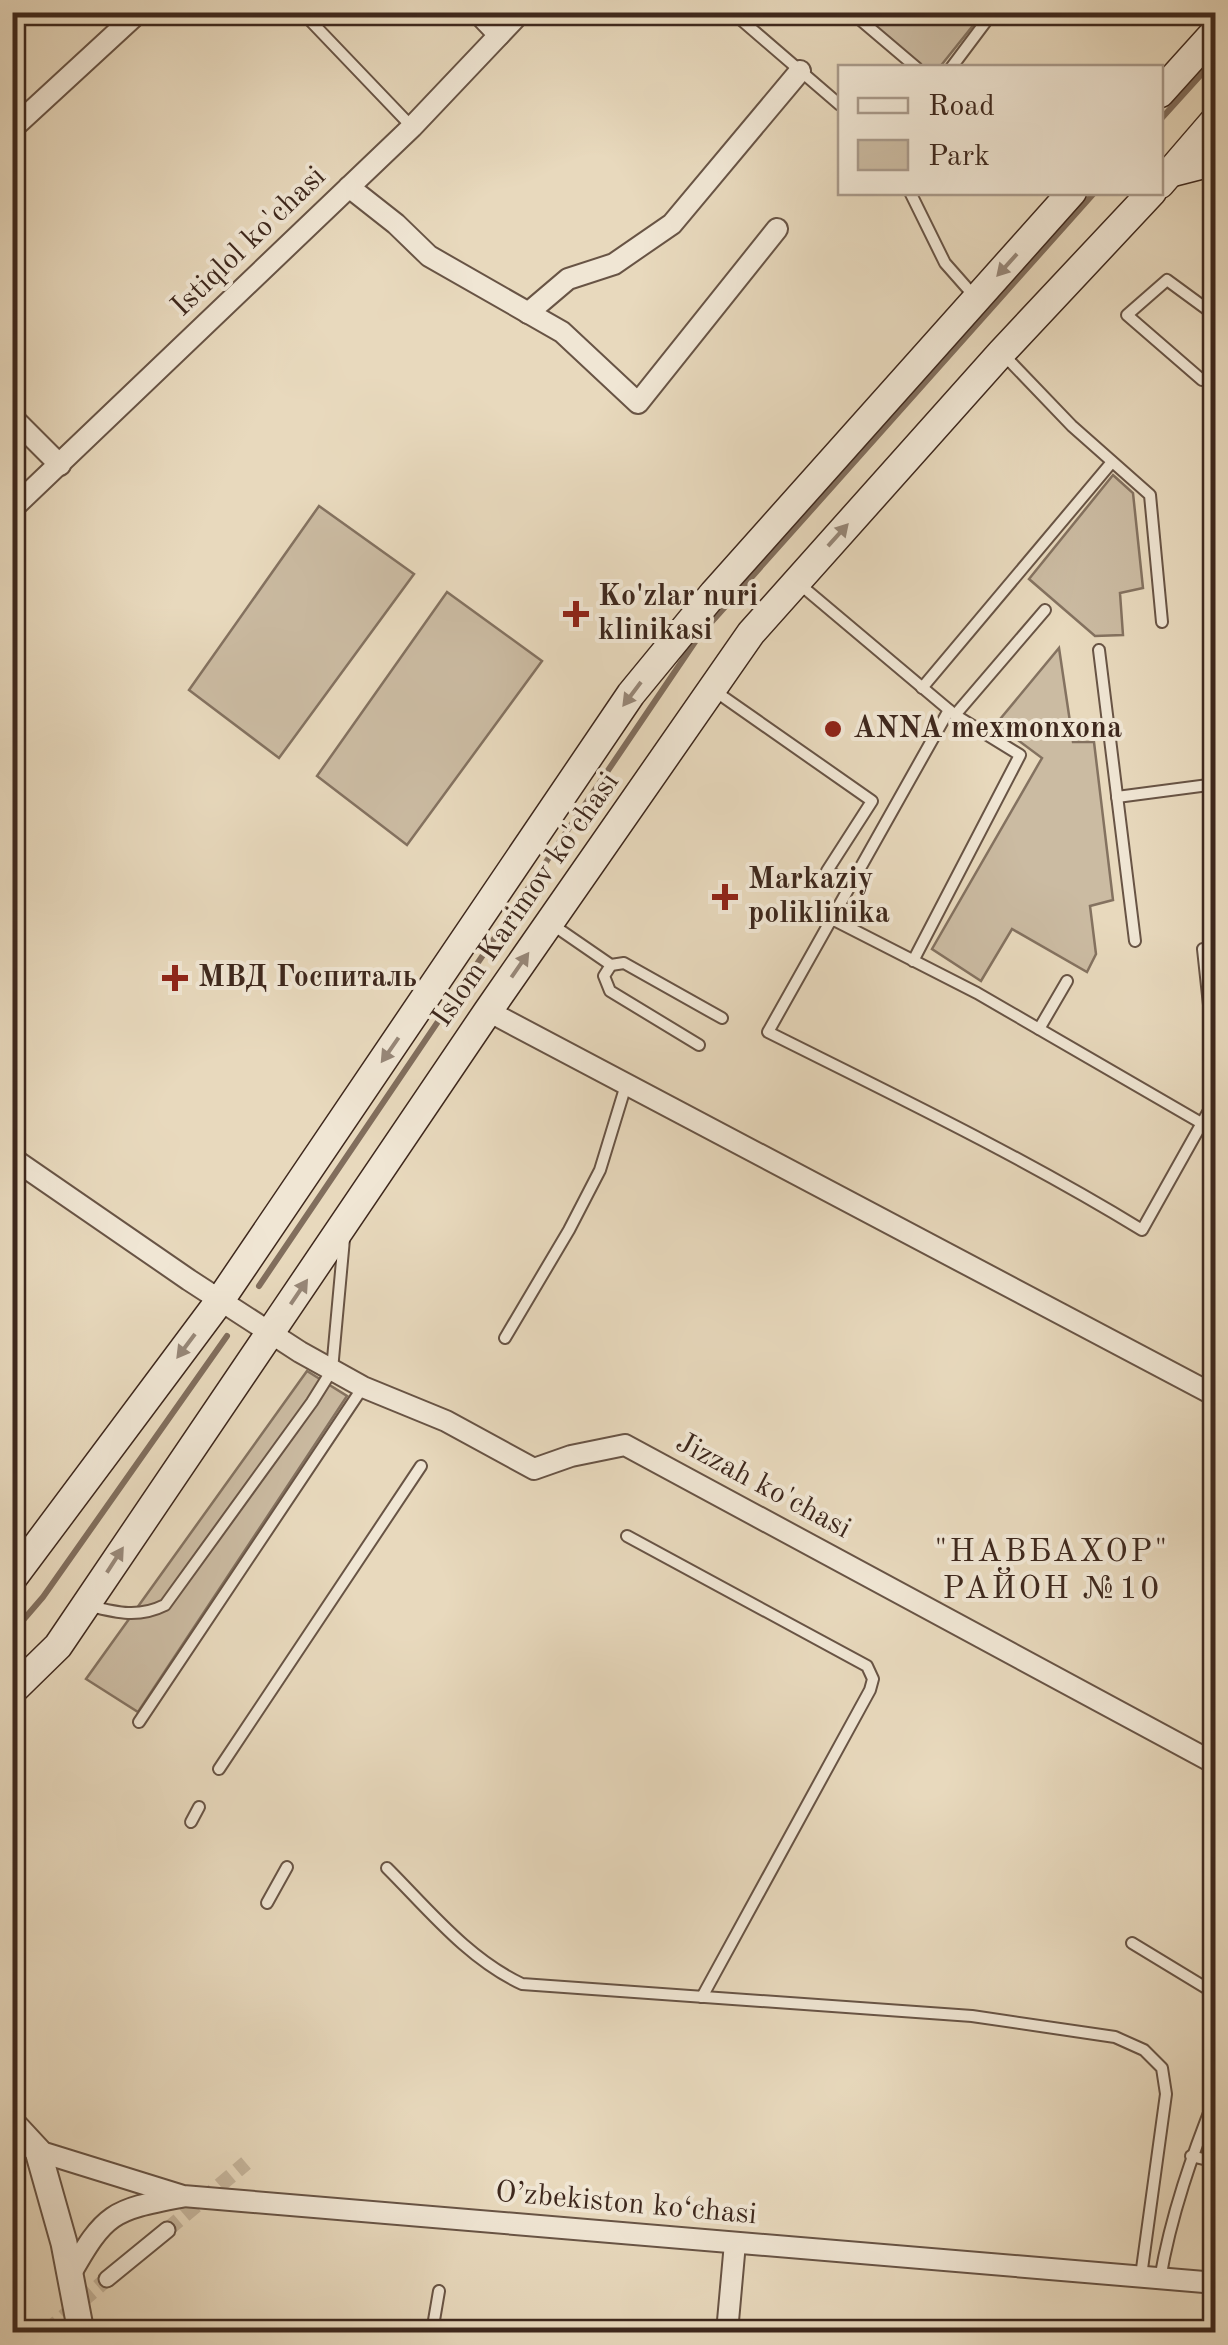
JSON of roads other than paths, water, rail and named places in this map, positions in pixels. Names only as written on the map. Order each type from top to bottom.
[{"type":"main road","points":[[1163,90],[1216,31]]},
{"type":"main road","name":"Islom Karimov ko'chasi","points":[[1163,181],[1216,119]]},
{"type":"main road","points":[[1163,182],[1216,161]]},
{"type":"main road","name":"Islom Karimov ko'chasi","points":[[12,1580],[221,1300],[631,694],[714,593],[1069,195]]},
{"type":"main road","name":"Islom Karimov ko'chasi","points":[[12,1691],[48,1658],[86,1605],[750,633],[1001,352],[1150,195]]},
{"type":"street","points":[[12,129],[138,12]]},
{"type":"street","points":[[477,12],[498,35]]},
{"type":"street","name":"Istiqlol ko'chasi","points":[[12,509],[412,128],[521,12]]},
{"type":"street","points":[[528,312],[568,279],[614,264],[672,224],[800,70]]},
{"type":"street","points":[[349,187],[430,256],[562,332],[638,403],[777,229]]},
{"type":"street","points":[[12,417],[60,464]]},
{"type":"street","points":[[488,1012],[1216,1396]]},
{"type":"street","name":"Jizzah ko'chasi","points":[[12,1158],[272,1334],[362,1387],[446,1422],[534,1469],[624,1445],[1216,1764]]},
{"type":"street","points":[[12,2123],[38,2152],[81,2332]]},
{"type":"street","name":"O’zbekiston ko‘chasi","points":[[38,2152],[183,2196],[1216,2283]]},
{"type":"street","points":[[70,2274],[95,2231],[128,2207],[183,2196]]},
{"type":"street","points":[[107,2279],[167,2230]]},
{"type":"street","points":[[727,2332],[735,2243]]},
{"type":"lane","points":[[302,12],[412,128]]},
{"type":"lane","points":[[732,12],[838,104]]},
{"type":"lane","points":[[851,12],[913,65]]},
{"type":"lane","points":[[953,65],[994,12]]},
{"type":"lane","points":[[911,195],[945,263],[977,299]]},
{"type":"lane","points":[[1216,326],[1212,313],[1166,280],[1127,315],[1202,380],[1216,380]]},
{"type":"lane","points":[[1001,352],[1072,426],[1150,496],[1162,622]]},
{"type":"lane","points":[[922,688],[1112,462]]},
{"type":"lane","points":[[796,582],[952,712],[1020,755],[913,961]]},
{"type":"lane","points":[[1046,610],[952,712],[768,1032],[987,1143],[1142,1230],[1216,1098]]},
{"type":"lane","points":[[1099,650],[1135,941]]},
{"type":"lane","points":[[711,688],[872,801],[827,872],[852,883]]},
{"type":"lane","points":[[1117,797],[1216,784]]},
{"type":"lane","points":[[832,918],[1040,1029],[1203,1124]]},
{"type":"lane","points":[[550,922],[610,964],[624,963],[722,1018]]},
{"type":"lane","points":[[1203,950],[1216,1070]]},
{"type":"lane","points":[[610,964],[604,976],[610,991],[699,1045]]},
{"type":"lane","points":[[1040,1029],[1067,981]]},
{"type":"lane","points":[[505,1338],[600,1170],[627,1084]]},
{"type":"lane","points":[[86,1605],[121,1614],[147,1614],[165,1605],[332,1370],[346,1223]]},
{"type":"lane","points":[[139,1722],[362,1387]]},
{"type":"lane","points":[[218,1768],[420,1466]]},
{"type":"lane","points":[[628,1536],[867,1666],[873,1679],[702,1997]]},
{"type":"lane","points":[[191,1822],[200,1807]]},
{"type":"lane","points":[[267,1902],[287,1867]]},
{"type":"lane","points":[[387,1868],[469,1949],[499,1974],[522,1984],[972,2016],[1116,2036],[1144,2050],[1162,2068],[1166,2094],[1150,2278]]},
{"type":"lane","points":[[1132,1942],[1216,1994]]},
{"type":"lane","points":[[1150,2278],[1216,2095]]},
{"type":"lane","points":[[1191,2156],[1216,2162]]},
{"type":"lane","points":[[432,2332],[440,2290]]},
{"type":"waterway","points":[[1163,117],[1208,67]]},
{"type":"waterway","points":[[259,1286],[699,636],[1092,195]]},
{"type":"waterway","points":[[12,1633],[43,1597],[227,1336]]},
{"type":"tunnel","points":[[167,2230],[246,2163]]},
{"type":"tunnel","points":[[46,2332],[107,2279]]},
{"type":"place","name":"Ko'zlar nuri klinikasi","points":[[576,614]]},
{"type":"place","name":"ANNA mexmonxona","points":[[833,729]]},
{"type":"place","name":"Markaziy poliklinika","points":[[725,897]]},
{"type":"place","name":"МВД Госпиталь","points":[[175,978]]},
{"type":"district","name":"\"НАВБАХОР\" РАЙОН №10","points":[[1052,1572]]}]
